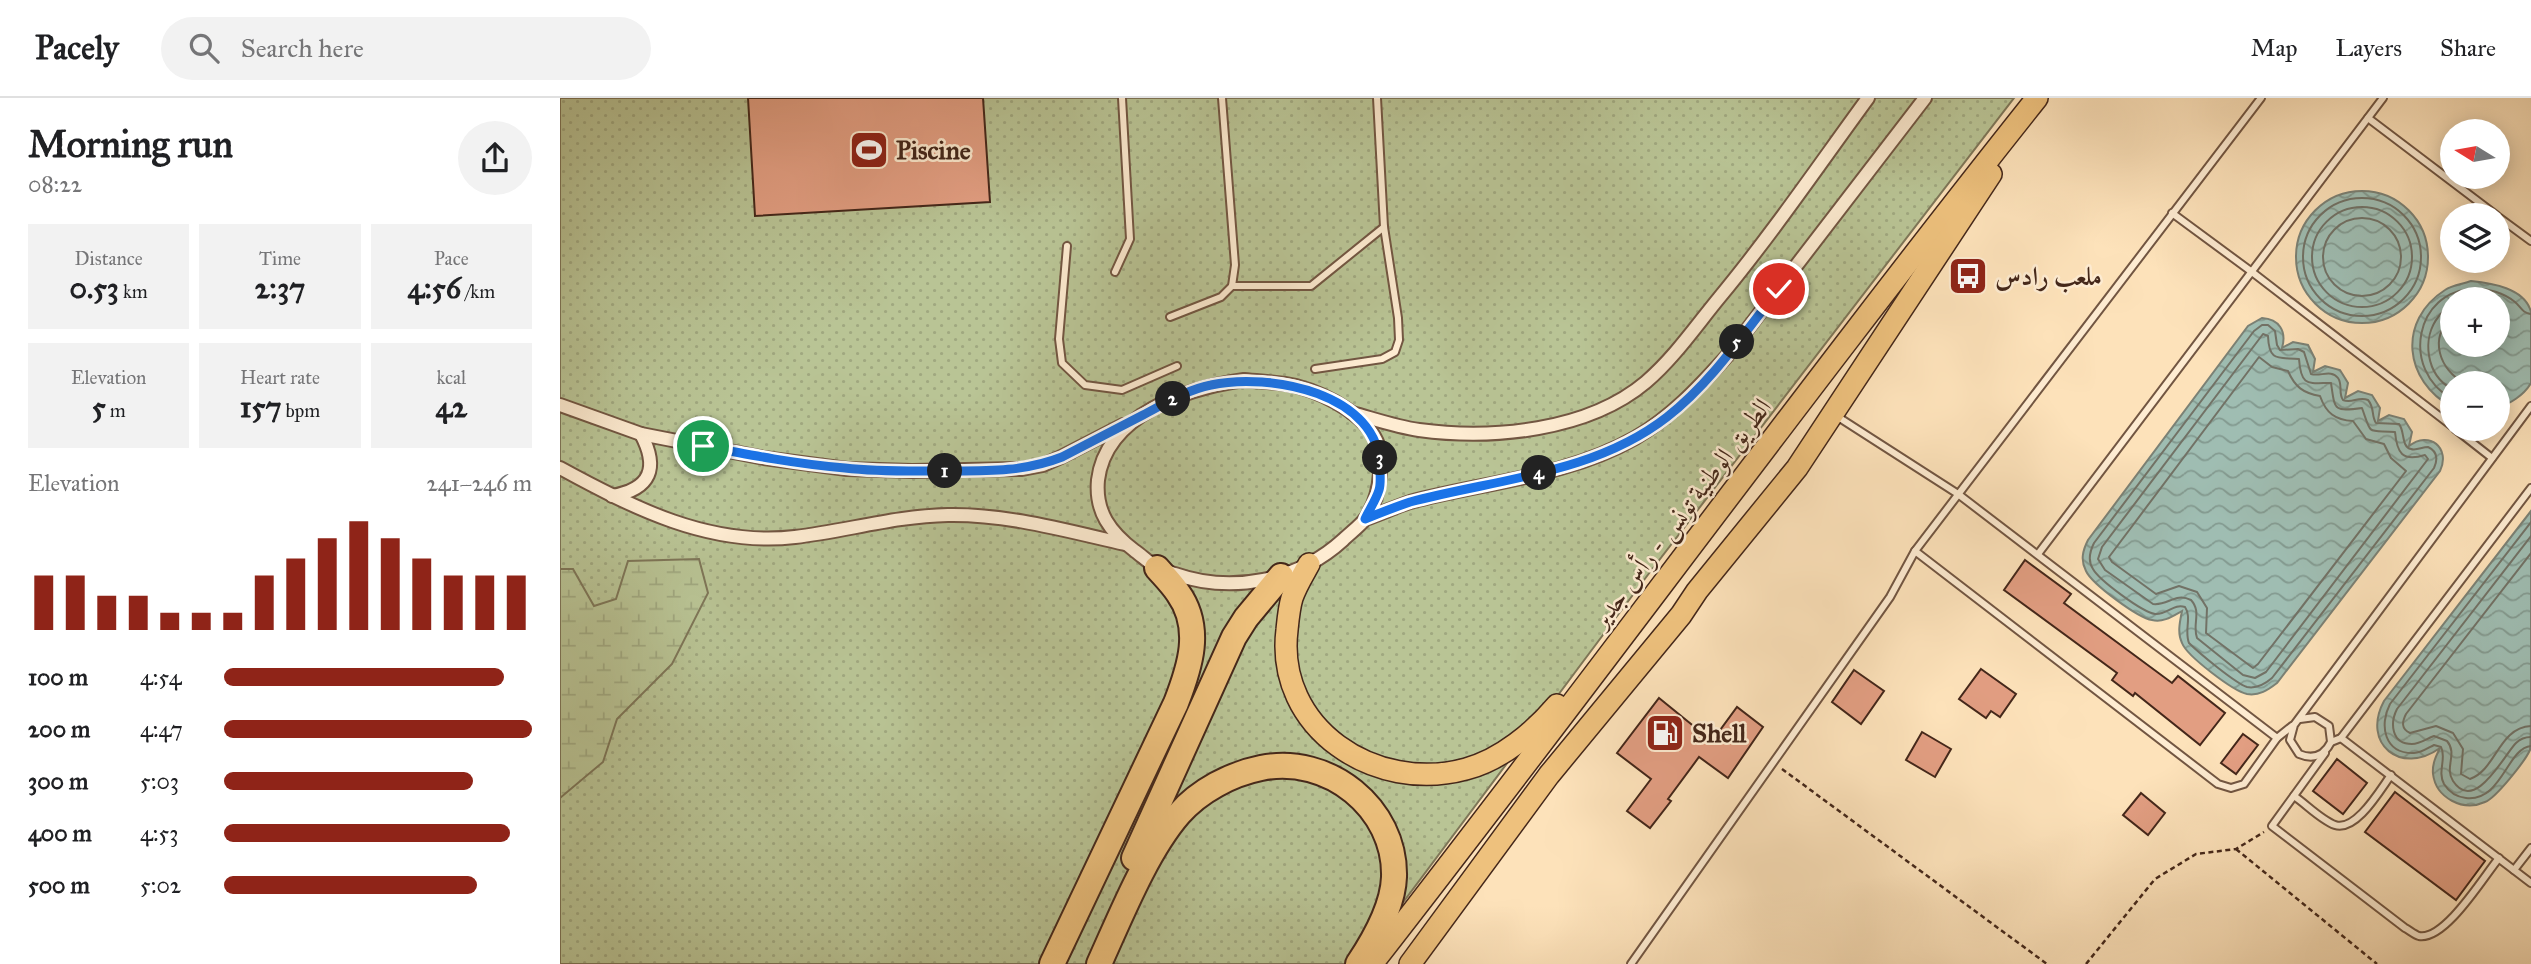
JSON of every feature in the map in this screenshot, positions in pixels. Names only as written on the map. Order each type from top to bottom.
[{"type":"highway","points":[[1052,964],[1176,703],[1189,667],[1192,646],[1189,612],[1179,593],[1157,568]]},
{"type":"highway","points":[[1086,964],[1234,637],[1281,576]]},
{"type":"highway","points":[[1099,964],[1135,886],[1179,814],[1194,800],[1224,781],[1261,768],[1285,766],[1304,768],[1325,775],[1359,794],[1370,804],[1388,839],[1394,877],[1390,897],[1369,947],[1358,964]]},
{"type":"highway","points":[[1042,964],[1095,872]]},
{"type":"main road","name":"الطريق الوطنية تونس - رأس جدير","points":[[1410,964],[1549,775],[1681,615],[1697,591],[1797,468],[1882,336],[1928,274],[2039,98]]},
{"type":"main road","name":"الطريق الوطنية تونس - رأس جدير","points":[[1372,964],[1914,252],[2039,98]]},
{"type":"main road","points":[[1309,564],[1292,599],[1285,646],[1285,660],[1296,696],[1306,715],[1320,732],[1338,747],[1379,767],[1401,772],[1443,773],[1466,769],[1502,752],[1546,718],[1638,616]]},
{"type":"main road","points":[[1427,964],[1474,893],[1490,853]]},
{"type":"street","points":[[1352,413],[1417,430],[1474,435],[1544,429],[1617,401],[1645,383],[1672,356],[1748,263],[1868,98]]},
{"type":"street","points":[[1139,417],[1114,440],[1100,464],[1097,493],[1103,518],[1113,532],[1157,568],[1197,582],[1226,583],[1281,576],[1309,564],[1334,547],[1365,519],[1408,503],[1583,461],[1633,439],[1666,418],[1694,394],[1726,357],[1926,98]]},
{"type":"street","points":[[560,405],[641,434],[764,458],[847,469],[985,471],[1042,465],[1181,395],[1210,385],[1244,380],[1294,386],[1333,400],[1352,413],[1371,432],[1380,452],[1379,489],[1365,519]]},
{"type":"street","points":[[612,496],[636,490],[647,479],[651,462],[649,449],[641,434]]},
{"type":"street","points":[[560,468],[612,496],[682,526],[762,539],[796,537],[874,523],[946,515],[1023,521],[1126,544]]},
{"type":"lane","points":[[1115,272],[1130,239],[1122,98]]},
{"type":"lane","points":[[1170,317],[1221,297],[1232,286],[1234,265],[1222,98]]},
{"type":"lane","points":[[1315,369],[1382,359],[1395,352],[1399,340],[1384,227],[1377,98]]},
{"type":"lane","points":[[1631,964],[1890,597],[1915,551],[2261,98]]},
{"type":"lane","points":[[2038,554],[2383,98]]},
{"type":"lane","points":[[2368,118],[2480,203]]},
{"type":"lane","points":[[2172,213],[2440,418]]},
{"type":"lane","points":[[2510,226],[2531,241]]},
{"type":"lane","points":[[1232,286],[1311,286],[1384,227]]},
{"type":"lane","points":[[1067,246],[1059,340],[1062,363],[1085,384],[1122,390],[1177,366]]},
{"type":"lane","points":[[2531,406],[2297,722],[2290,740],[2298,754],[2314,758],[2340,738],[2531,488]]},
{"type":"lane","points":[[1834,414],[1958,494],[2277,737]]},
{"type":"lane","points":[[2470,441],[2492,458]]},
{"type":"lane","points":[[1915,551],[2218,784],[2231,788],[2244,784],[2277,737],[2308,716],[2323,720],[2329,726],[2329,746],[2272,826],[2404,928],[2419,936],[2433,935],[2446,926],[2499,858]]},
{"type":"lane","points":[[2340,738],[2531,883]]},
{"type":"lane","points":[[2294,796],[2334,825],[2346,826],[2355,821],[2391,775]]},
{"type":"lane","points":[[2514,870],[2531,848]]},
{"type":"path","points":[[1773,762],[2047,964]]},
{"type":"path","points":[[2086,964],[2155,879],[2196,854],[2236,849],[2272,826]]},
{"type":"path","points":[[2236,849],[2377,964]]},
{"type":"green space","points":[[560,98],[2014,98],[1647,576],[1357,964],[560,964]]},
{"type":"green space","points":[[699,559],[708,593],[672,664],[617,719],[603,762],[560,798],[560,569],[573,569],[594,606],[616,599],[628,561]]},
{"type":"water","points":[[2362,191],[2387,196],[2399,202],[2417,220],[2423,232],[2428,257],[2423,282],[2417,294],[2399,312],[2387,318],[2362,323],[2337,318],[2325,312],[2307,294],[2301,282],[2296,257],[2301,232],[2307,220],[2325,202],[2337,196]]},
{"type":"water","points":[[2471,281],[2502,287],[2452,287]]},
{"type":"water","points":[[2510,290],[2522,297],[2531,312],[2531,383],[2525,391],[2510,402],[2510,371],[2440,371],[2440,399],[2436,396],[2416,367],[2413,350],[2413,334],[2419,318],[2440,294],[2440,357],[2510,357]]},
{"type":"water","points":[[2262,318],[2277,323],[2280,327],[2283,336],[2282,348],[2293,342],[2308,345],[2315,359],[2313,372],[2325,366],[2340,370],[2348,383],[2345,398],[2358,391],[2372,395],[2380,408],[2378,421],[2389,415],[2404,419],[2412,432],[2409,446],[2424,440],[2436,444],[2443,455],[2443,463],[2440,471],[2277,683],[2263,692],[2247,694],[2222,680],[2186,649],[2179,627],[2182,611],[2160,621],[2145,618],[2097,584],[2086,571],[2083,559],[2088,540],[2248,326]]},
{"type":"water","points":[[2531,511],[2530,750],[2510,779],[2490,799],[2477,805],[2460,804],[2445,796],[2435,783],[2433,767],[2440,748],[2412,759],[2399,757],[2381,742],[2378,717],[2384,701]]},
{"type":"building","name":"Piscine","points":[[748,98],[983,98],[990,202],[755,216]]},
{"type":"building","points":[[2025,560],[2071,594],[2064,603],[2172,683],[2178,676],[2225,713],[2200,745],[2135,693],[2133,696],[2112,680],[2117,673],[2004,590]]},
{"type":"building","points":[[1981,669],[2016,694],[2000,717],[1991,711],[1986,718],[1959,699]]},
{"type":"building","points":[[1854,670],[1884,691],[1861,724],[1832,702]]},
{"type":"building","points":[[1659,698],[1712,741],[1737,707],[1763,727],[1728,778],[1699,757],[1650,828],[1627,811],[1651,779],[1617,753]]},
{"type":"building","points":[[1922,732],[1951,749],[1935,777],[1906,760]]},
{"type":"building","points":[[2243,734],[2258,745],[2236,774],[2221,763]]},
{"type":"building","points":[[2337,759],[2367,783],[2343,814],[2313,791]]},
{"type":"building","points":[[2395,792],[2485,861],[2456,900],[2365,832]]},
{"type":"building","points":[[2141,793],[2165,813],[2148,835],[2123,815]]},
{"type":"place","name":"Piscine","points":[[869,150]]},
{"type":"place","name":"ملعب رادس","points":[[1968,276]]},
{"type":"place","name":"Shell","points":[[1665,733]]},
{"type":"route","points":[[703,446],[764,458],[847,469],[1022,469],[1062,457],[1181,395],[1210,385],[1244,380],[1294,386],[1316,393],[1333,400],[1352,413],[1371,432],[1380,452],[1379,489],[1365,519],[1408,503],[1583,461],[1633,439],[1666,418],[1694,394],[1779,289]]}]
